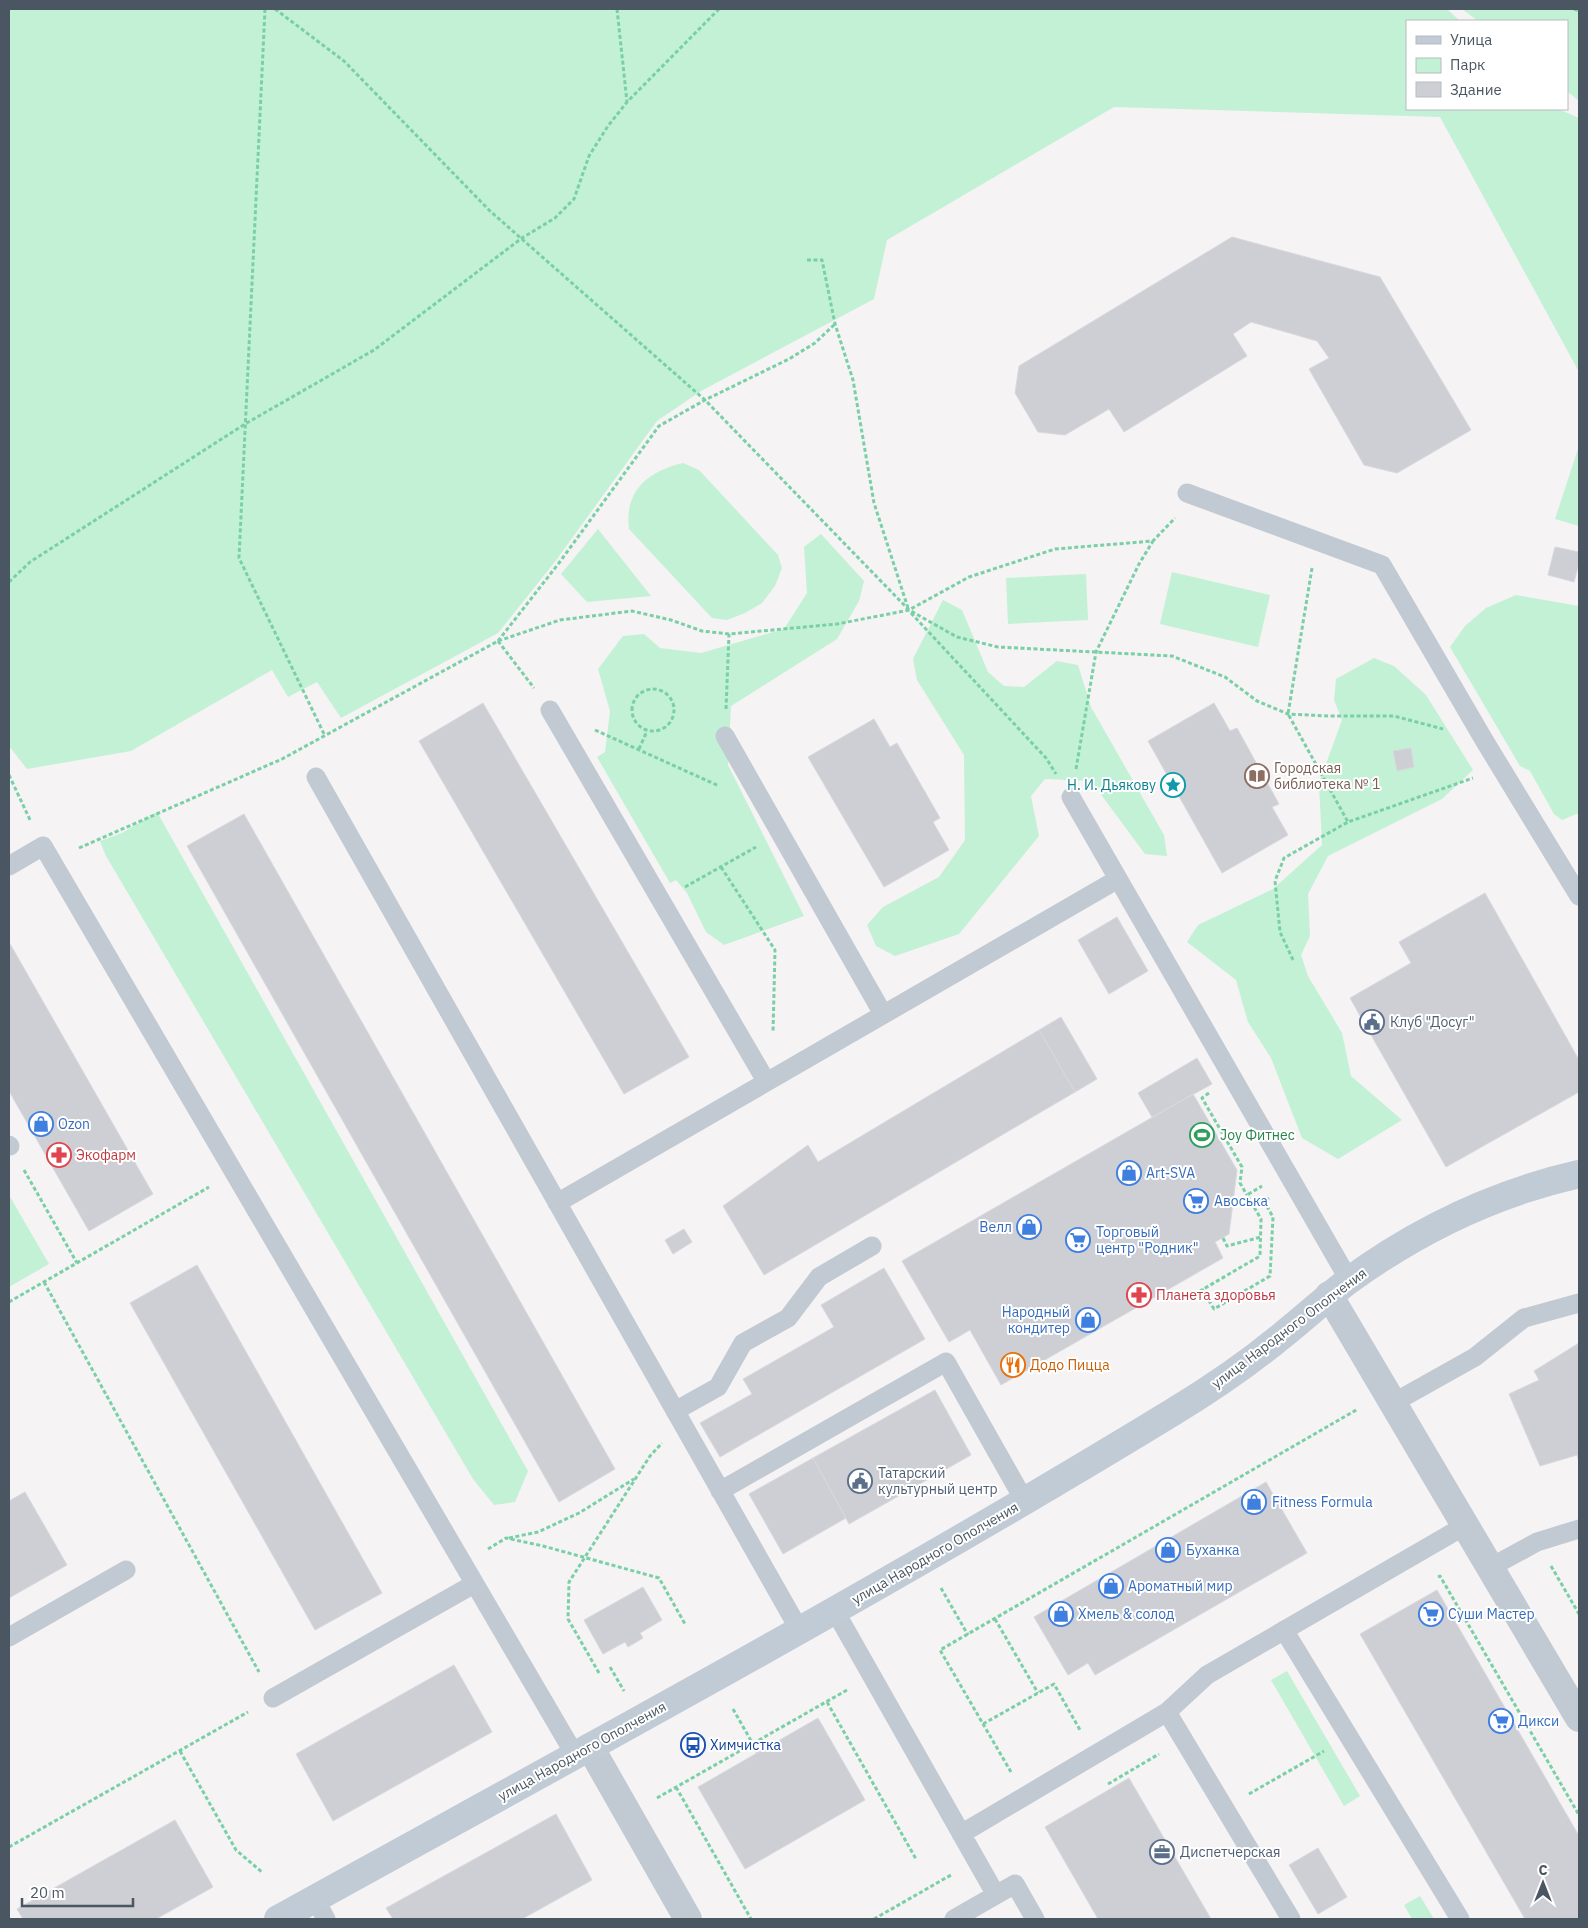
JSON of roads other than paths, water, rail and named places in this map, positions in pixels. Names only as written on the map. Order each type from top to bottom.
[{"type":"main road","name":"улица Народного Ополчения","points":[[278,1919],[321,1909],[582,1751],[835,1611],[1174,1412],[1230,1376],[1282,1336],[1339,1288],[1405,1242],[1451,1218],[1500,1197],[1579,1174]]},
{"type":"street","points":[[1339,1288],[1390,1398],[1579,1718]]},
{"type":"street","points":[[582,1751],[628,1814],[688,1919]]},
{"type":"lane","points":[[1187,493],[1382,565],[1484,740],[1579,896]]},
{"type":"lane","points":[[550,710],[769,1080]]},
{"type":"lane","points":[[725,736],[883,1014]]},
{"type":"lane","points":[[316,777],[800,1631]]},
{"type":"lane","points":[[1071,797],[1294,1184],[1339,1288]]},
{"type":"lane","points":[[9,866],[47,853],[462,1564],[582,1751]]},
{"type":"lane","points":[[557,1203],[1118,879]]},
{"type":"lane","points":[[678,1416],[718,1387],[743,1343],[788,1318],[819,1277],[872,1246]]},
{"type":"lane","points":[[1390,1398],[1475,1358],[1524,1318],[1579,1303]]},
{"type":"lane","points":[[720,1491],[946,1362],[1024,1500]]},
{"type":"lane","points":[[961,1834],[1167,1712],[1207,1675],[1466,1525]]},
{"type":"lane","points":[[1491,1567],[1537,1542],[1579,1529]]},
{"type":"lane","points":[[9,1636],[126,1570]]},
{"type":"lane","points":[[273,1698],[474,1584]]},
{"type":"lane","points":[[835,1611],[996,1895]]},
{"type":"lane","points":[[1284,1630],[1460,1919]]},
{"type":"lane","points":[[1167,1712],[1290,1919]]},
{"type":"lane","points":[[954,1919],[980,1913],[996,1895],[1014,1884],[1035,1919]]},
{"type":"place","name":"Городская библиотека № 1","points":[[1257,776]]},
{"type":"place","name":"Н. И. Дьякову","points":[[1173,785]]},
{"type":"place","name":"Клуб \"Досуг\"","points":[[1372,1022]]},
{"type":"place","name":"Ozon","points":[[41,1124]]},
{"type":"place","name":"Joy Фитнес","points":[[1202,1135]]},
{"type":"place","name":"Экофарм","points":[[59,1155]]},
{"type":"place","name":"Art-SVA","points":[[1129,1173]]},
{"type":"place","name":"Авоська","points":[[1196,1201]]},
{"type":"place","name":"Велл","points":[[1029,1227]]},
{"type":"place","name":"Торговый центр \"Родник\"","points":[[1078,1240]]},
{"type":"place","name":"Планета здоровья","points":[[1139,1295]]},
{"type":"place","name":"Народный кондитер","points":[[1088,1320]]},
{"type":"place","name":"Додо Пицца","points":[[1013,1365]]},
{"type":"place","name":"Татарский культурный центр","points":[[860,1481]]},
{"type":"place","name":"Fitness Formula","points":[[1254,1502]]},
{"type":"place","name":"Буханка","points":[[1168,1550]]},
{"type":"place","name":"Ароматный мир","points":[[1111,1586]]},
{"type":"place","name":"Хмель & солод","points":[[1061,1614]]},
{"type":"place","name":"Суши Мастер","points":[[1431,1614]]},
{"type":"place","name":"Дикси","points":[[1501,1721]]},
{"type":"place","name":"Химчистка","points":[[693,1745]]},
{"type":"place","name":"Диспетчерская","points":[[1162,1852]]}]
